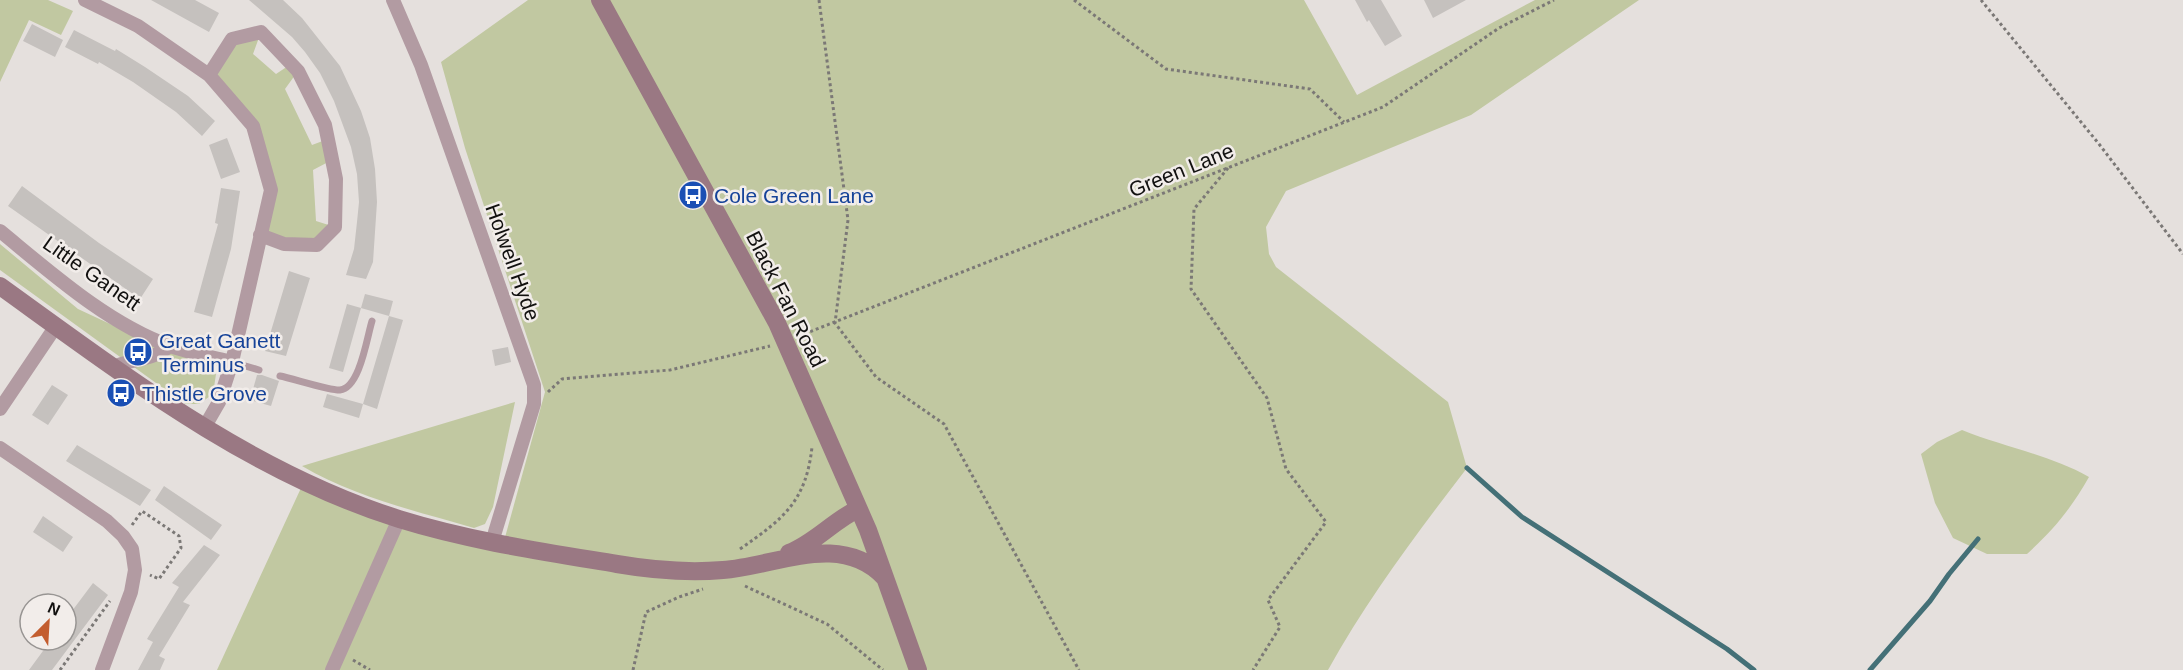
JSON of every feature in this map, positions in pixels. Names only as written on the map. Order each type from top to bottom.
[{"type":"street","points":[[85,0],[138,26],[209,75],[253,126],[271,190],[232,363],[219,402],[204,428]]},
{"type":"street","name":"Holwell Hyde","points":[[393,0],[421,65],[534,385],[534,404],[492,542]]},
{"type":"street","name":"Black Fan Road","points":[[600,0],[777,323],[868,530],[884,577]]},
{"type":"street","points":[[209,75],[232,39],[261,32],[298,71],[325,125],[336,179],[335,227],[316,245],[284,244],[260,235]]},
{"type":"street","name":"Little Ganett","points":[[0,231],[71,289],[127,325],[169,346],[232,363]]},
{"type":"street","points":[[0,286],[113,367],[204,428],[303,482],[399,519],[492,542],[631,566],[676,571],[724,570],[826,552],[847,554],[863,560],[884,577],[918,670]]},
{"type":"street","points":[[0,409],[56,326]]},
{"type":"street","points":[[113,367],[162,353],[169,346]]},
{"type":"street","points":[[0,448],[107,521],[123,536],[132,549],[135,570],[132,586],[102,670]]},
{"type":"street","points":[[764,563],[801,548],[838,520],[858,509]]},
{"type":"street","points":[[332,670],[399,519]]},
{"type":"lane","points":[[280,376],[339,391],[350,386],[357,376],[372,321]]},
{"type":"lane","points":[[232,363],[259,370]]},
{"type":"path","points":[[819,0],[848,220],[835,323],[876,376],[945,424],[1079,670]]},
{"type":"path","points":[[1074,0],[1166,69],[1310,89],[1344,122]]},
{"type":"path","name":"Green Lane","points":[[803,335],[1383,107],[1498,28],[1554,0]]},
{"type":"path","points":[[1981,0],[2099,144],[2183,254]]},
{"type":"path","points":[[1229,167],[1194,209],[1191,289],[1267,398],[1287,469],[1326,522],[1268,600],[1280,627],[1253,670]]},
{"type":"path","points":[[534,404],[562,379],[670,370],[777,344]]},
{"type":"path","points":[[739,550],[776,524],[798,497],[810,472],[813,436]]},
{"type":"path","points":[[123,536],[142,511],[179,536],[181,548],[159,579],[135,570]]},
{"type":"path","points":[[60,670],[122,584],[132,586]]},
{"type":"path","points":[[740,584],[827,624],[883,670]]},
{"type":"path","points":[[633,670],[646,612],[679,597],[708,588]]},
{"type":"path","points":[[341,653],[370,670]]},
{"type":"green space","points":[[0,0],[48,0],[73,11],[61,35],[29,20],[0,82]]},
{"type":"green space","points":[[528,0],[1304,0],[1357,95],[1535,0],[1639,0],[1471,115],[1286,191],[1266,227],[1269,254],[1276,267],[1448,402],[1467,468],[1376,592],[1328,670],[217,670],[301,488],[501,552],[545,392],[465,148],[441,62]]},
{"type":"green space","points":[[261,32],[253,54],[276,74],[291,64],[298,71],[285,89],[312,145],[328,139],[332,160],[313,170],[316,221],[335,227],[317,245],[260,235],[271,190],[253,126],[209,75],[232,39]]},
{"type":"green space","points":[[0,244],[78,309],[151,343],[206,360],[216,374],[213,394],[199,404],[185,404],[0,270]]},
{"type":"green space","points":[[515,402],[493,507],[485,524],[474,528],[364,495],[302,466]]},
{"type":"green space","points":[[1962,430],[2043,457],[2089,477],[2061,518],[2027,554],[1987,554],[1953,538],[1935,503],[1921,454],[1937,442]]},
{"type":"building","points":[[151,0],[195,0],[219,13],[209,32]]},
{"type":"building","points":[[249,0],[283,0],[302,18],[340,66],[361,111],[370,138],[377,202],[373,262],[366,279],[346,275],[354,249],[359,202],[357,174],[351,147],[334,101],[320,73],[305,52],[292,37]]},
{"type":"building","points":[[1355,0],[1381,0],[1402,36],[1385,46],[1369,20],[1367,22]]},
{"type":"building","points":[[1424,0],[1466,0],[1433,18]]},
{"type":"building","points":[[32,24],[63,40],[55,57],[23,41]]},
{"type":"building","points":[[74,30],[115,51],[116,49],[145,67],[188,96],[215,121],[202,136],[176,112],[133,82],[99,62],[98,64],[65,47]]},
{"type":"building","points":[[227,138],[240,172],[221,179],[209,145]]},
{"type":"building","points":[[22,186],[99,243],[153,279],[140,299],[8,206]]},
{"type":"building","points":[[221,188],[240,191],[231,249],[212,317],[194,312],[218,224],[215,223]]},
{"type":"building","points":[[289,271],[310,278],[286,356],[265,351]]},
{"type":"building","points":[[365,294],[393,301],[389,316],[361,308]]},
{"type":"building","points":[[347,304],[361,308],[343,372],[329,368]]},
{"type":"building","points":[[389,316],[403,320],[377,409],[363,404]]},
{"type":"building","points":[[508,347],[511,362],[495,366],[492,350]]},
{"type":"building","points":[[257,375],[279,381],[271,406],[250,400]]},
{"type":"building","points":[[52,385],[68,395],[48,425],[32,415]]},
{"type":"building","points":[[327,394],[363,404],[359,418],[323,407]]},
{"type":"building","points":[[77,445],[151,490],[140,506],[66,461]]},
{"type":"building","points":[[164,486],[222,525],[211,540],[155,500]]},
{"type":"building","points":[[43,516],[73,537],[63,552],[33,532]]},
{"type":"building","points":[[204,545],[220,555],[183,602],[190,605],[159,656],[165,659],[160,670],[138,670],[153,642],[147,639],[179,587],[172,583]]},
{"type":"building","points":[[93,583],[108,595],[78,635],[78,603]]},
{"type":"building","points":[[42,652],[65,652],[52,670],[29,670]]},
{"type":"waterway","points":[[1467,468],[1522,517],[1727,649],[1754,670]]},
{"type":"waterway","points":[[1870,670],[1930,601],[1978,539]]},
{"type":"place","name":"Cole Green Lane","points":[[693,195]]},
{"type":"place","name":"Great Ganett Terminus","points":[[138,352]]},
{"type":"place","name":"Thistle Grove","points":[[121,393]]}]
